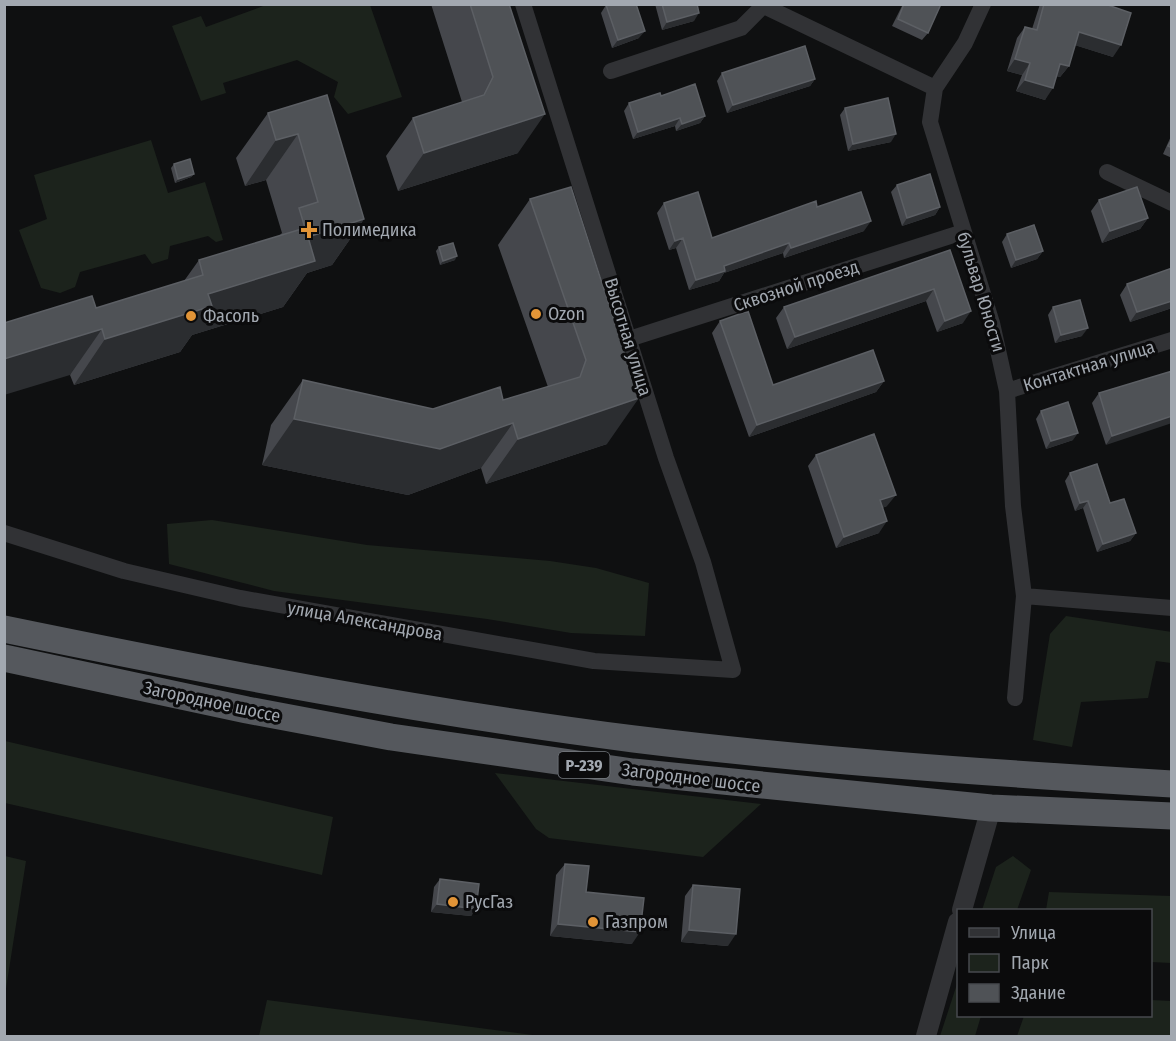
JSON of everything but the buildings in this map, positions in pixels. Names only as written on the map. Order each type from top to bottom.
[{"type":"highway","name":"Загородное шоссе","points":[[4,628],[254,679],[466,715],[634,739],[808,759],[1172,784]]},
{"type":"highway","name":"Загородное шоссе","points":[[4,658],[247,710],[391,737],[645,774],[991,808],[1172,816]]},
{"type":"street","name":"Высотная улица","points":[[523,4],[666,458],[703,562],[733,670]]},
{"type":"street","name":"бульвар Юности","points":[[983,4],[965,44],[935,88],[930,122],[992,323],[1007,391],[1013,506],[1023,596],[1015,698]]},
{"type":"street","points":[[611,71],[741,28],[764,5],[935,88]]},
{"type":"street","points":[[1107,172],[1172,203]]},
{"type":"street","name":"Сквозной проезд","points":[[629,339],[963,232]]},
{"type":"street","name":"Контактная улица","points":[[1007,391],[1172,340]]},
{"type":"street","name":"улица Александрова","points":[[4,533],[124,572],[240,598],[594,661],[733,670]]},
{"type":"street","points":[[1023,596],[1172,608]]},
{"type":"street","points":[[962,909],[991,808]]},
{"type":"street","points":[[926,1036],[957,926]]},
{"type":"green space","points":[[266,5],[370,5],[402,97],[348,114],[334,97],[338,82],[297,60],[223,83],[226,93],[201,101],[172,26],[201,16],[206,27]]},
{"type":"green space","points":[[151,140],[168,193],[205,182],[223,240],[216,242],[208,236],[170,246],[168,259],[152,264],[145,254],[80,272],[75,287],[60,293],[41,288],[19,230],[47,219],[34,175]]},
{"type":"green space","points":[[212,520],[367,545],[550,561],[596,568],[649,583],[645,636],[571,633],[487,619],[274,591],[169,564],[167,524]]},
{"type":"green space","points":[[1066,616],[1172,632],[1171,663],[1156,661],[1148,698],[1081,702],[1072,747],[1033,740],[1050,634]]},
{"type":"green space","points":[[5,741],[333,817],[322,875],[5,803]]},
{"type":"green space","points":[[495,773],[761,804],[703,857],[549,838],[536,829]]},
{"type":"green space","points":[[4,856],[26,861],[5,995]]},
{"type":"green space","points":[[1013,856],[1031,870],[1017,909],[982,909],[996,867]]},
{"type":"green space","points":[[1049,892],[1171,896],[1171,963],[1152,962],[1152,909],[1046,909]]},
{"type":"green space","points":[[957,984],[957,1017],[981,1017],[975,1036],[940,1036]]},
{"type":"green space","points":[[267,1000],[540,1036],[259,1036]]},
{"type":"green space","points":[[1152,1000],[1171,1001],[1171,1036],[1017,1036],[1024,1017],[1152,1017]]},
{"type":"place","name":"Полимедика","points":[[309,230]]},
{"type":"place","name":"Ozon","points":[[536,314]]},
{"type":"place","name":"Фасоль","points":[[191,316]]},
{"type":"place","name":"РусГаз","points":[[453,902]]},
{"type":"place","name":"Газпром","points":[[593,922]]}]
